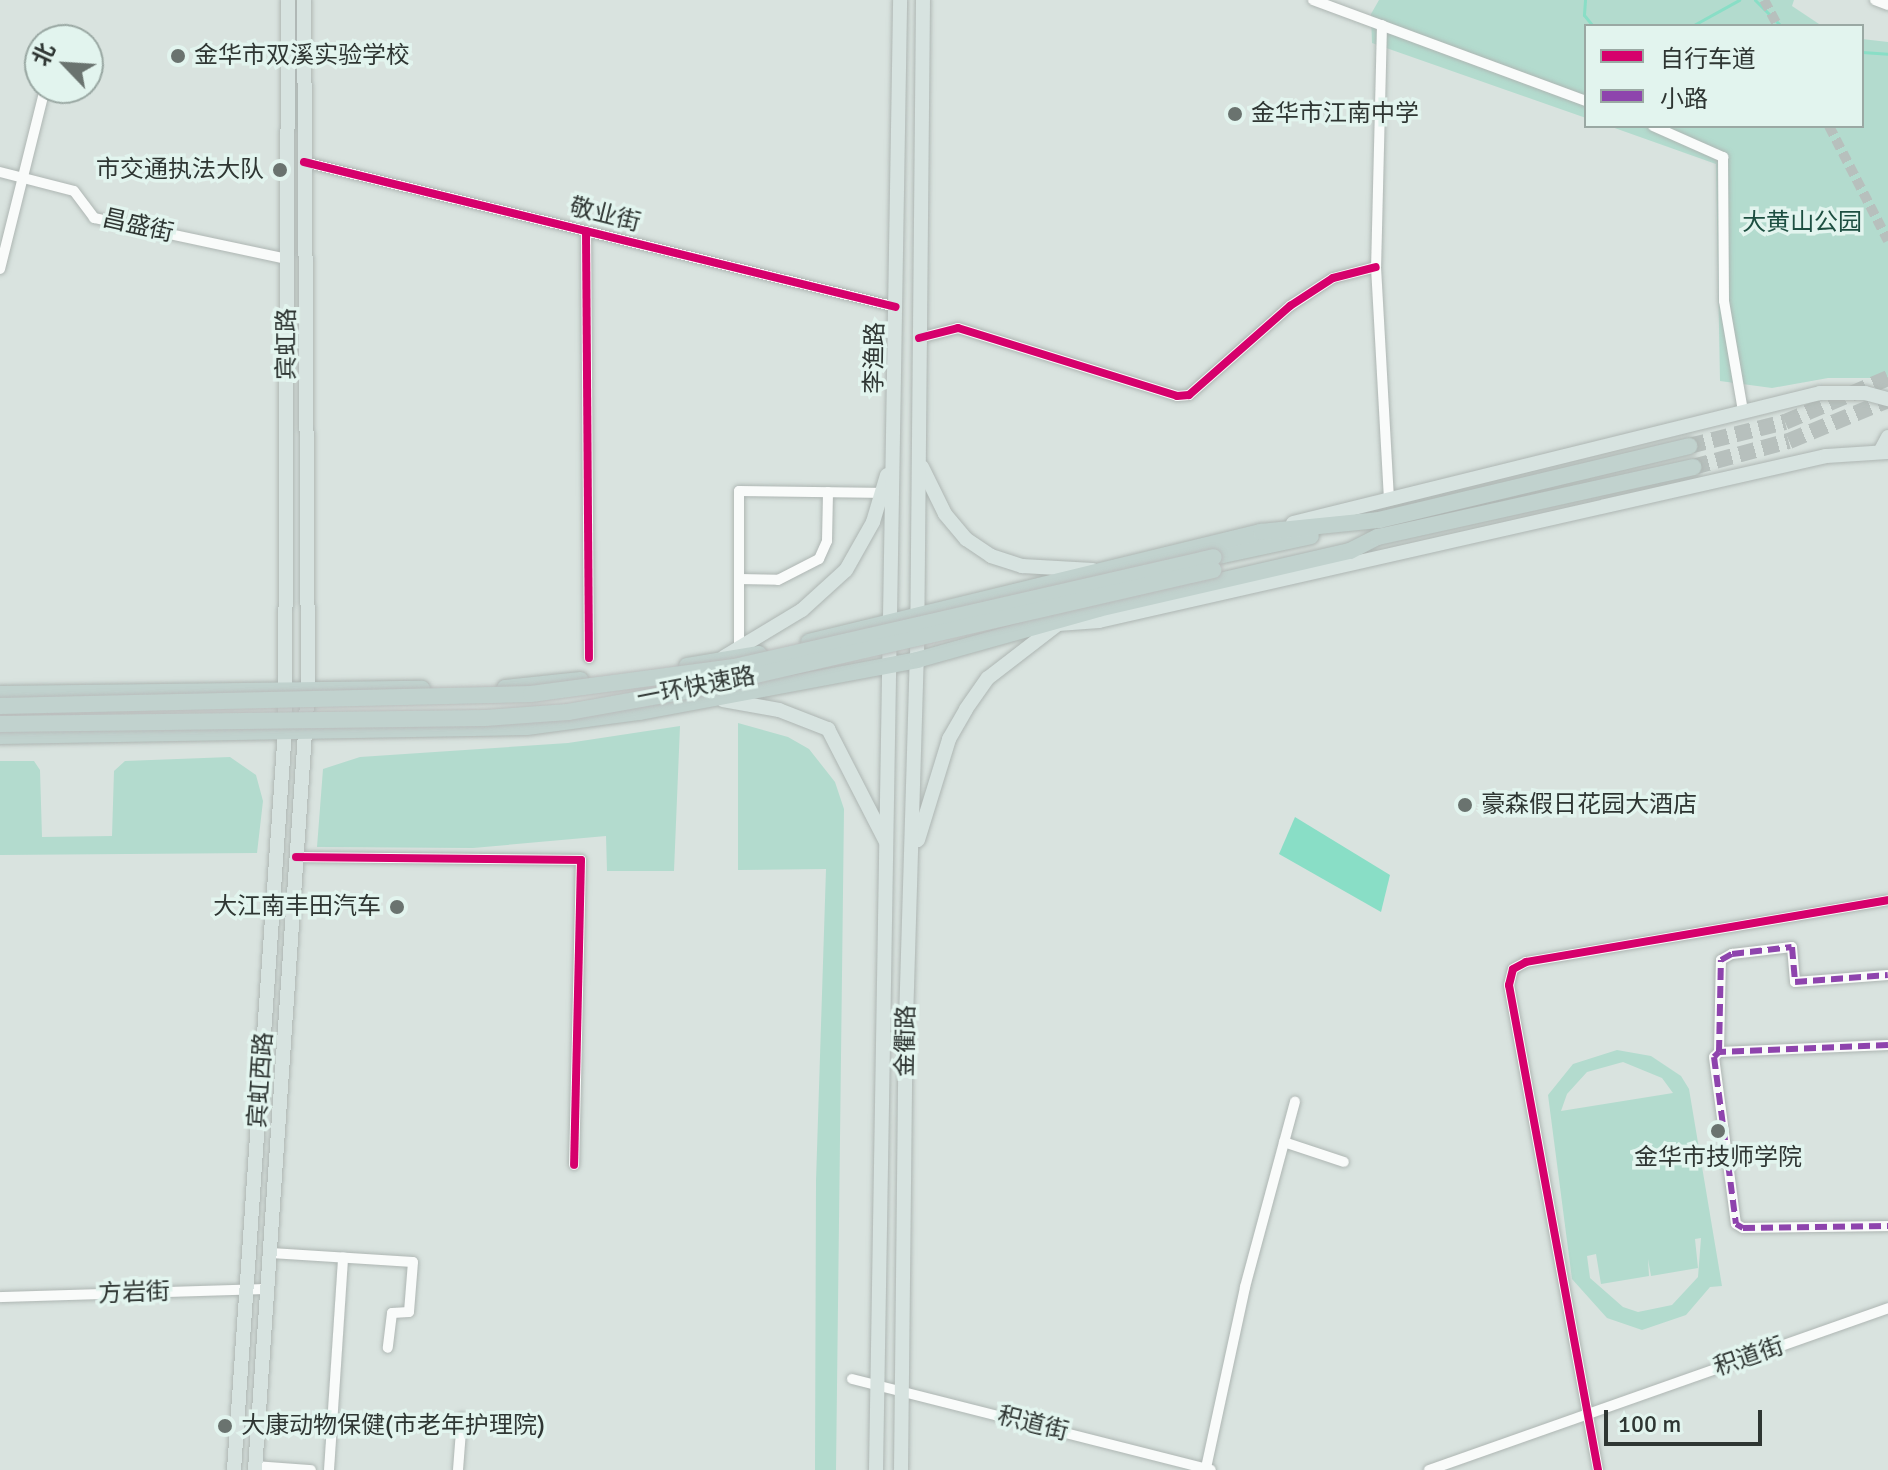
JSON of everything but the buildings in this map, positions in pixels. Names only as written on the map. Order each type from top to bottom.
[{"type":"highway","points":[[0,736],[527,727],[703,701],[917,660],[1058,624],[1098,609],[1350,551],[1378,529],[1689,446]]},
{"type":"highway","points":[[0,694],[499,689],[719,661],[1261,532],[1378,529],[1693,467]]},
{"type":"highway","name":"一环快速路","points":[[0,706],[531,694],[734,667],[1378,529]]},
{"type":"highway","name":"一环快速路","points":[[0,724],[485,718],[568,712],[707,687],[1214,563]]},
{"type":"main road","name":"宾虹路","points":[[287,689],[288,0]]},
{"type":"main road","name":"宾虹路","points":[[304,0],[308,689]]},
{"type":"main road","name":"李渔路","points":[[890,621],[887,493],[893,455],[900,0]]},
{"type":"main road","name":"李渔路","points":[[918,613],[923,0]]},
{"type":"main road","points":[[1261,532],[1389,496],[1820,393],[1865,393],[1888,399]]},
{"type":"main road","points":[[912,863],[949,739],[966,709],[988,678],[1058,624],[1099,621],[1826,456],[1884,452],[1888,437]]},
{"type":"main road","points":[[919,461],[945,514],[966,539],[991,556],[1022,566],[1109,570]]},
{"type":"main road","points":[[719,661],[802,610],[846,570],[887,493]]},
{"type":"main road","name":"金衢路","points":[[901,1470],[918,613]]},
{"type":"main road","name":"金衢路","points":[[876,1470],[890,621]]},
{"type":"main road","name":"宾虹西路","points":[[234,1470],[287,689]]},
{"type":"main road","name":"宾虹西路","points":[[256,1468],[308,689]]},
{"type":"main road","points":[[703,701],[749,703],[828,729],[886,843]]},
{"type":"street","points":[[1313,0],[1584,100]]},
{"type":"street","points":[[1875,0],[1888,5]]},
{"type":"street","points":[[1382,25],[1376,267],[1389,496]]},
{"type":"street","points":[[0,269],[41,104]]},
{"type":"street","points":[[1658,128],[1723,157],[1724,301],[1743,411]]},
{"type":"street","name":"敬业街","points":[[304,162],[896,307]]},
{"type":"street","name":"昌盛街","points":[[0,172],[74,191],[94,218],[287,259]]},
{"type":"street","points":[[586,231],[589,658]]},
{"type":"street","points":[[919,338],[958,328],[1177,396],[1189,395],[1290,306],[1333,278],[1376,267]]},
{"type":"street","points":[[739,649],[739,491],[887,493]]},
{"type":"street","points":[[739,579],[778,580],[819,559],[827,541],[828,492]]},
{"type":"street","points":[[296,857],[581,860],[574,1165]]},
{"type":"street","points":[[1598,1470],[1584,1415],[1509,985],[1513,969],[1526,962],[1888,900]]},
{"type":"street","points":[[1719,1052],[1721,960],[1732,954],[1792,947],[1795,982],[1888,975]]},
{"type":"street","points":[[1888,1045],[1719,1052],[1714,1057],[1736,1224],[1743,1228],[1888,1226]]},
{"type":"street","points":[[1209,1469],[1295,1102]]},
{"type":"street","points":[[1284,1142],[1344,1162]]},
{"type":"street","points":[[271,1253],[413,1262],[409,1312],[392,1313],[388,1348]]},
{"type":"street","points":[[329,1470],[343,1257]]},
{"type":"street","name":"方岩街","points":[[0,1297],[269,1289]]},
{"type":"street","name":"积道街","points":[[1429,1470],[1888,1308]]},
{"type":"street","name":"积道街","points":[[852,1379],[1209,1469]]},
{"type":"street","points":[[458,1470],[462,1418]]},
{"type":"street","points":[[256,1468],[311,1470]]},
{"type":"green space","points":[[1379,0],[1794,0],[1792,6],[1819,24],[1584,24],[1584,117],[1372,43],[1371,14]]},
{"type":"green space","name":"大黄山公园","points":[[1864,39],[1888,42],[1888,384],[1871,378],[1828,378],[1772,388],[1720,381],[1716,164],[1615,128],[1864,128]]},
{"type":"green space","points":[[738,723],[788,737],[809,749],[835,782],[844,809],[836,1470],[815,1470],[816,1181],[826,869],[738,870]]},
{"type":"green space","points":[[680,726],[674,871],[607,871],[606,836],[473,848],[317,847],[323,769],[360,757],[568,743]]},
{"type":"green space","points":[[230,757],[256,775],[263,801],[257,853],[0,855],[0,761],[34,761],[40,770],[42,837],[112,836],[114,771],[125,761]]},
{"type":"green space","points":[[1617,1050],[1651,1056],[1681,1076],[1689,1089],[1722,1286],[1710,1287],[1686,1315],[1642,1330],[1607,1318],[1572,1279],[1548,1095],[1573,1064]],"holes":[[[1623,1062],[1662,1078],[1673,1093],[1561,1111],[1567,1094],[1587,1072]],[[1701,1238],[1698,1277],[1672,1305],[1638,1312],[1623,1307],[1590,1278],[1587,1256],[1596,1254],[1601,1284],[1649,1276],[1648,1259],[1651,1276],[1698,1268],[1695,1239]]]},
{"type":"shaded area","points":[[1295,817],[1390,875],[1381,912],[1279,854]]},
{"type":"waterway","points":[[1585,0],[1584,15],[1591,24]]},
{"type":"waterway","points":[[1696,24],[1739,0]]},
{"type":"waterway","points":[[1755,0],[1779,24]]},
{"type":"waterway","points":[[1864,52],[1888,54]]},
{"type":"tunnel","points":[[1764,0],[1777,24]]},
{"type":"tunnel","points":[[1830,128],[1888,241]]},
{"type":"tunnel","points":[[1689,446],[1785,422],[1888,378]]},
{"type":"tunnel","points":[[1693,467],[1789,441],[1888,400]]},
{"type":"marked path","points":[[1719,1052],[1721,960],[1732,954],[1792,947],[1795,982],[1888,975]]},
{"type":"marked path","points":[[1888,1045],[1719,1052],[1714,1057],[1736,1224],[1743,1228],[1888,1226]]},
{"type":"cycle path","points":[[304,162],[896,307]]},
{"type":"cycle path","points":[[586,231],[589,658]]},
{"type":"cycle path","points":[[919,338],[958,328],[1177,396],[1189,395],[1290,306],[1333,278],[1376,267]]},
{"type":"cycle path","points":[[296,857],[581,860],[574,1165]]},
{"type":"cycle path","points":[[1598,1470],[1509,985],[1513,969],[1526,962],[1888,900]]},
{"type":"place","name":"金华市双溪实验学校","points":[[178,56]]},
{"type":"place","name":"金华市江南中学","points":[[1235,114]]},
{"type":"place","name":"市交通执法大队","points":[[280,170]]},
{"type":"place","name":"豪森假日花园大酒店","points":[[1465,805]]},
{"type":"place","name":"大江南丰田汽车","points":[[397,907]]},
{"type":"place","name":"金华市技师学院","points":[[1718,1131]]},
{"type":"place","name":"大康动物保健(市老年护理院)","points":[[225,1426]]}]
